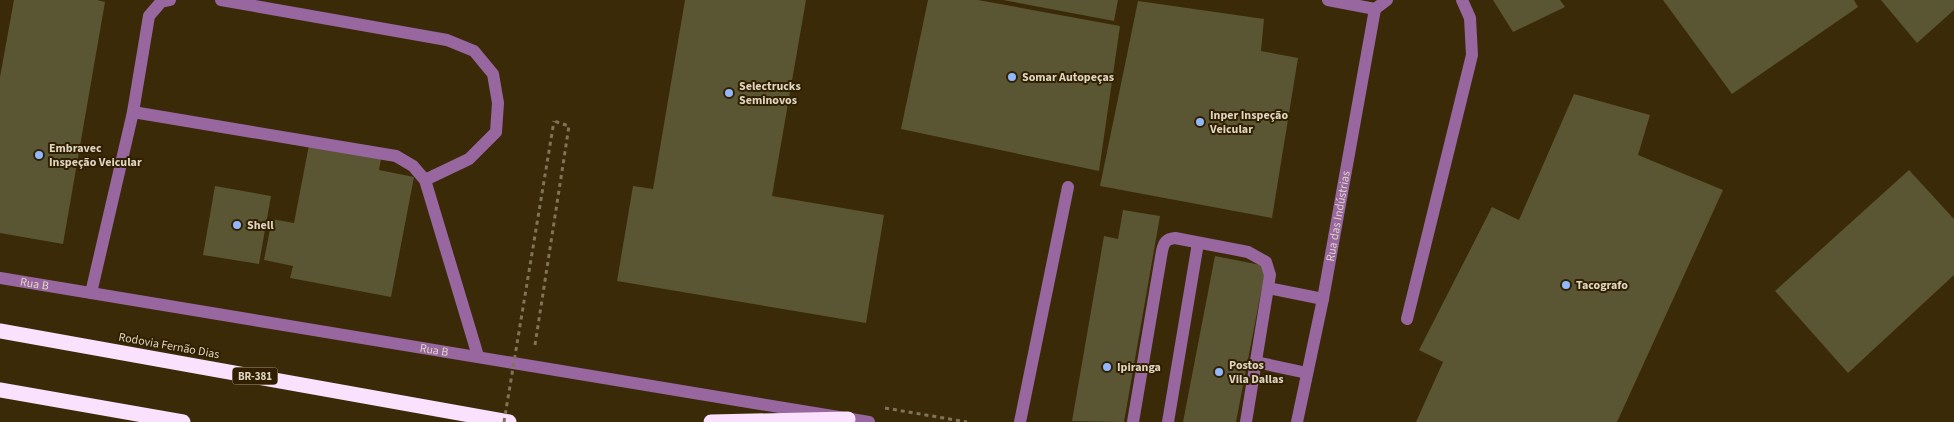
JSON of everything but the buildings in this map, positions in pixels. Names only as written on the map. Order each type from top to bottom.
[{"type":"highway","name":"Rodovia Fernão Dias","points":[[0,331],[509,422]]},
{"type":"highway","points":[[0,390],[183,422]]},
{"type":"highway","points":[[711,422],[848,419]]},
{"type":"street","points":[[91,293],[133,112],[148,16],[161,2],[170,0]]},
{"type":"street","points":[[221,0],[448,40],[474,51],[492,74],[498,103],[496,132],[468,159],[425,180]]},
{"type":"street","points":[[1328,0],[1375,9],[1387,0]]},
{"type":"street","points":[[1407,319],[1472,55],[1470,18],[1462,0]]},
{"type":"street","name":"Rua das Indústrias","points":[[1297,422],[1323,299],[1375,9]]},
{"type":"street","points":[[133,112],[396,156],[413,166],[425,180],[478,356]]},
{"type":"street","points":[[1020,422],[1068,187]]},
{"type":"street","points":[[1133,422],[1164,243],[1168,239],[1175,238],[1248,252],[1266,262],[1270,275],[1246,422]]},
{"type":"street","points":[[1168,422],[1198,243]]},
{"type":"street","name":"Rua B","points":[[0,278],[869,422]]},
{"type":"street","points":[[1268,288],[1323,299]]},
{"type":"street","points":[[1256,362],[1307,373]]},
{"type":"path","points":[[504,422],[554,121],[569,126],[532,365]]},
{"type":"place","name":"Somar Autopeças","points":[[1012,77]]},
{"type":"place","name":"Selectrucks Seminovos","points":[[729,93]]},
{"type":"place","name":"Inper Inspeção Veicular","points":[[1200,122]]},
{"type":"place","name":"Embravec Inspeção Veicular","points":[[39,155]]},
{"type":"place","name":"Shell","points":[[237,225]]},
{"type":"place","name":"Tacografo","points":[[1566,285]]},
{"type":"place","name":"Ipiranga","points":[[1107,367]]},
{"type":"place","name":"Postos Vila Dallas","points":[[1219,372]]}]
